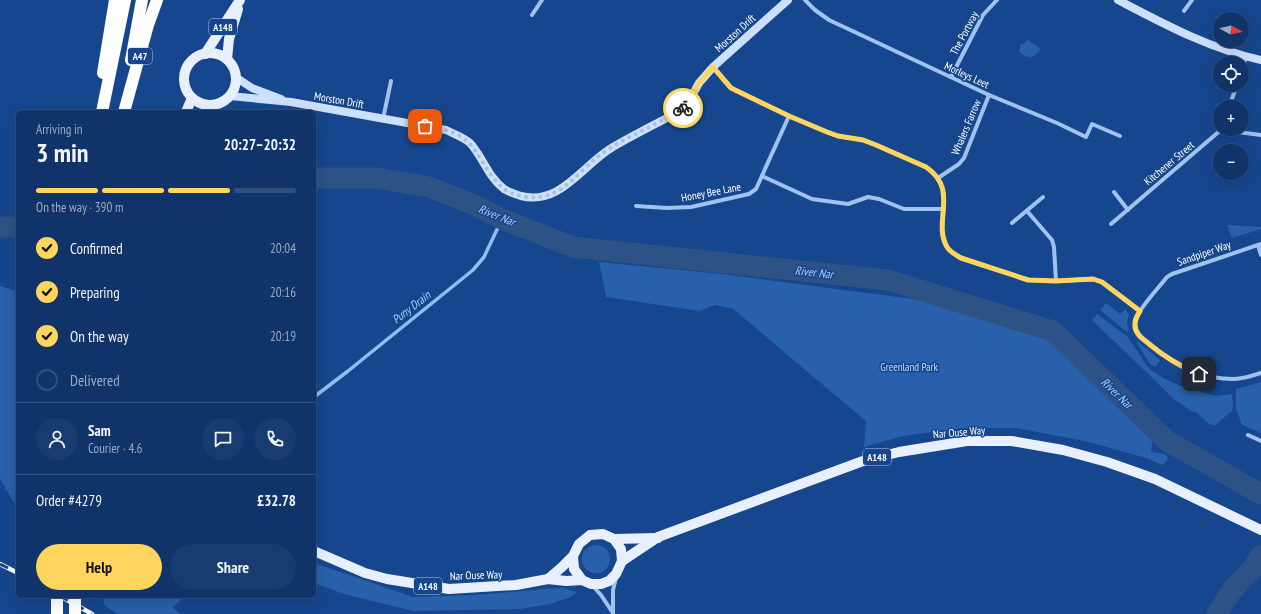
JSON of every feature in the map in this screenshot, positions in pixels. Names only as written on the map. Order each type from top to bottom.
[{"type":"highway","points":[[98,110],[105,55],[115,0]]},
{"type":"highway","name":"A47","points":[[102,110],[125,0]]},
{"type":"highway","name":"A47","points":[[123,110],[142,0]]},
{"type":"highway","name":"A47","points":[[124,110],[156,0]]},
{"type":"highway","points":[[57,598],[57,614]]},
{"type":"highway","points":[[75,598],[75,614]]},
{"type":"main road","name":"A148","points":[[205,54],[241,0]]},
{"type":"main road","name":"A148","points":[[227,59],[228,39],[241,0]]},
{"type":"main road","points":[[205,54],[217,54],[227,59],[233,66],[237,78],[235,87],[230,96],[223,102],[210,109],[192,98],[185,85],[185,71],[194,59],[205,54]]},
{"type":"main road","points":[[187,110],[192,98]]},
{"type":"main road","name":"Nar Ouse Way","points":[[622,561],[658,538],[863,461],[899,452],[967,441],[1012,441],[1062,450],[1107,462],[1155,479],[1261,530]]},
{"type":"main road","name":"Nar Ouse Way","points":[[548,579],[573,556],[579,544],[590,535],[603,534],[614,539],[658,538]]},
{"type":"main road","points":[[614,539],[621,549],[622,561],[616,574]]},
{"type":"main road","name":"Nar Ouse Way","points":[[316,552],[365,573],[387,579],[449,589],[516,585],[548,579],[601,584],[609,581],[616,574]]},
{"type":"main road","points":[[573,556],[574,569],[586,582]]},
{"type":"street","points":[[532,15],[542,0]]},
{"type":"street","name":"Morston Drift","points":[[230,96],[291,102],[446,130],[462,137],[475,149],[492,177],[505,190],[527,197],[546,196],[557,192],[569,184],[596,158],[612,147],[680,111],[687,105],[699,83],[713,67],[788,0]]},
{"type":"street","name":"Morleys Leet","points":[[805,0],[815,10],[830,20],[989,96],[1057,123],[1086,137],[1092,124],[1120,136]]},
{"type":"street","name":"The Portway","points":[[951,78],[983,15],[997,0]]},
{"type":"street","points":[[1118,0],[1178,31],[1218,48],[1243,56]]},
{"type":"street","points":[[1184,11],[1192,0]]},
{"type":"street","points":[[1249,58],[1261,60]]},
{"type":"street","points":[[713,67],[731,88],[789,116],[838,136],[863,140],[876,145],[934,172],[942,187],[944,197],[943,237],[952,253],[961,258],[1028,280],[1056,281],[1093,279],[1102,282],[1140,311]]},
{"type":"street","name":"Morston Drift","points":[[237,78],[252,88],[291,102]]},
{"type":"street","points":[[383,119],[391,81]]},
{"type":"street","name":"Whalers Farrow","points":[[938,178],[959,164],[964,158],[989,96]]},
{"type":"street","name":"Honey Bee Lane","points":[[636,206],[667,208],[691,207],[749,194],[756,189],[789,116]]},
{"type":"street","points":[[1249,133],[1261,135]]},
{"type":"street","name":"Kitchener Street","points":[[1111,224],[1215,136]]},
{"type":"street","points":[[762,176],[812,199],[848,204],[868,197],[879,199],[904,209],[944,209]]},
{"type":"street","points":[[1114,192],[1128,210]]},
{"type":"street","points":[[1012,223],[1043,197]]},
{"type":"street","points":[[1027,211],[1052,240],[1054,247],[1056,281]]},
{"type":"street","points":[[1259,244],[1261,255]]},
{"type":"street","name":"Sandpiper Way","points":[[1259,244],[1172,274],[1140,311],[1135,322],[1137,333],[1170,361],[1183,368],[1212,377],[1235,380],[1248,378],[1261,373]]},
{"type":"street","points":[[1248,434],[1261,441]]},
{"type":"street","points":[[613,614],[616,574]]},
{"type":"street","points":[[586,582],[601,595],[613,614]]},
{"type":"green space","points":[[1027,40],[1040,48],[1034,56],[1031,57],[1024,56],[1019,51],[1021,44],[1025,43]]},
{"type":"green space","points":[[1227,225],[1261,227],[1261,229],[1232,238]]},
{"type":"green space","name":"Greenland Park","points":[[599,262],[722,274],[921,300],[1039,335],[1060,347],[1153,436],[1151,452],[1166,454],[1168,460],[1162,465],[1146,458],[1085,441],[1016,428],[962,428],[903,436],[864,447],[866,421],[733,309],[715,305],[699,311],[606,297]]},
{"type":"green space","points":[[0,286],[16,291],[16,506],[0,479]]},
{"type":"green space","points":[[1106,303],[1120,314],[1125,309],[1129,314],[1127,323],[1129,331],[1127,332],[1100,310]]},
{"type":"green space","points":[[1097,314],[1127,336],[1152,371],[1165,379],[1186,388],[1216,396],[1232,394],[1232,411],[1214,426],[1208,423],[1196,412],[1191,411],[1174,399],[1092,320]]},
{"type":"green space","points":[[1136,341],[1160,360],[1155,367],[1149,363]]},
{"type":"green space","points":[[1261,382],[1261,433],[1242,425],[1236,409],[1236,389]]},
{"type":"green space","points":[[596,545],[606,549],[610,559],[606,569],[596,573],[586,569],[582,559],[586,549]]},
{"type":"green space","points":[[316,564],[413,597],[476,595],[563,588],[577,592],[571,597],[550,604],[520,609],[413,611],[344,594],[316,584]]},
{"type":"green space","points":[[103,598],[182,598],[173,608],[181,614],[118,614],[104,605]]},
{"type":"waterway","name":"River Nar","points":[[316,178],[377,178],[429,187],[472,204],[502,219],[573,247],[888,280],[1053,331],[1167,441],[1261,494]]},
{"type":"waterway","name":"Puny Drain","points":[[316,395],[473,270],[484,257],[502,219]]},
{"type":"waterway","name":"River Nar","points":[[0,227],[16,227]]},
{"type":"waterway","points":[[1217,614],[1232,590],[1252,569],[1261,555]]},
{"type":"railway","points":[[0,564],[16,572]]},
{"type":"railway","points":[[64,598],[92,614]]},
{"type":"way so far","points":[[425,126],[446,130],[462,137],[475,149],[489,172],[505,190],[527,197],[535,197],[546,196],[557,192],[569,184],[596,158],[612,147],[683,108]]},
{"type":"route","points":[[683,108],[687,105],[699,83],[713,67],[731,88],[789,116],[838,136],[863,140],[926,167],[934,172],[942,187],[944,197],[943,237],[952,253],[961,258],[1028,280],[1056,281],[1086,278],[1102,282],[1140,311],[1135,322],[1137,333],[1170,361],[1199,374]]}]
